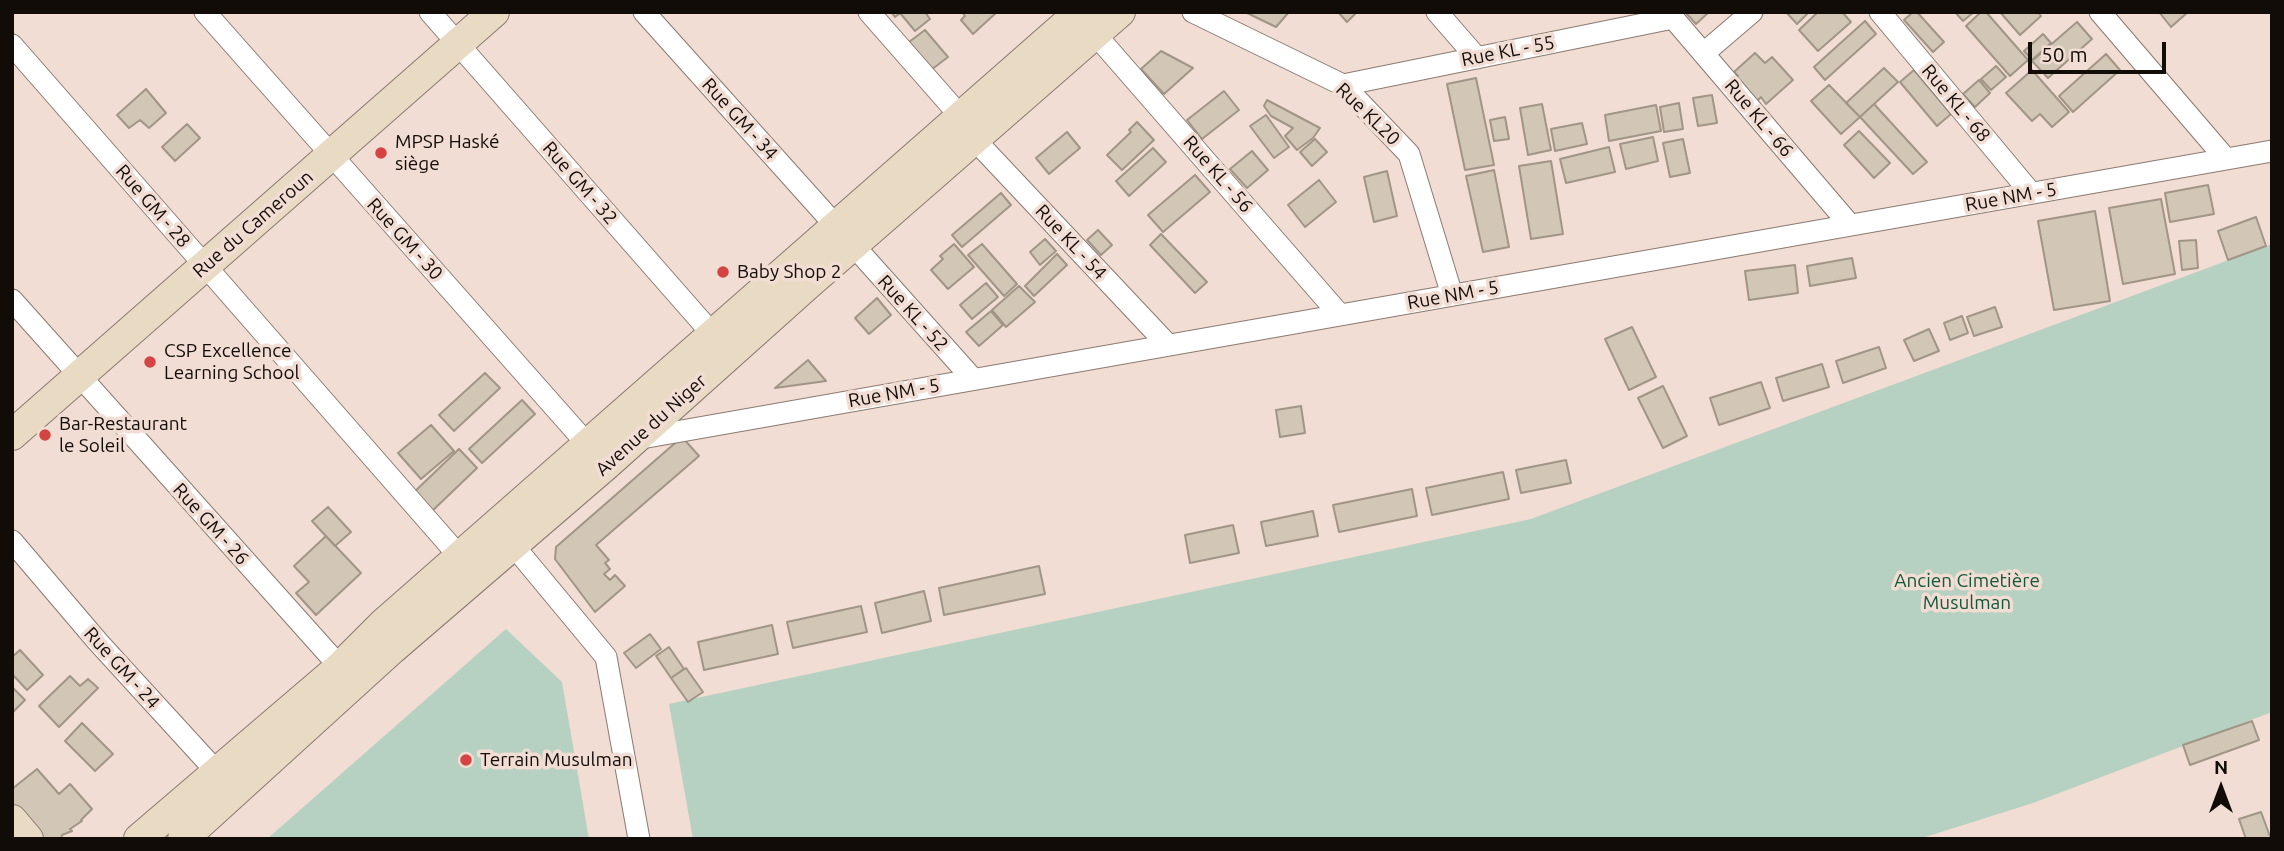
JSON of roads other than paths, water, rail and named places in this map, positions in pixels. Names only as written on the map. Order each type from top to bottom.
[{"type":"main road","name":"Rue du Cameroun","points":[[12,435],[494,12]]},
{"type":"main road","name":"Avenue du Niger","points":[[347,676],[383,624],[460,557],[597,455],[968,129],[1083,21],[1120,12]]},
{"type":"main road","name":"Avenue du Niger","points":[[139,839],[226,783],[347,676],[513,545],[597,455],[634,439],[722,345]]},
{"type":"main road","name":"Avenue du Niger","points":[[183,839],[226,783]]},
{"type":"main road","points":[[12,820],[28,839]]},
{"type":"street","name":"Rue GM - 30","points":[[205,12],[597,455]]},
{"type":"street","name":"Rue GM - 32","points":[[430,12],[722,345]]},
{"type":"street","name":"Rue GM - 34","points":[[644,12],[845,236]]},
{"type":"street","name":"Rue KL - 54","points":[[869,12],[968,129],[1168,345]]},
{"type":"street","name":"Rue KL20","points":[[1193,12],[1343,85],[1409,154],[1452,295]]},
{"type":"street","points":[[1437,12],[1477,58]]},
{"type":"street","points":[[1704,53],[1752,12]]},
{"type":"street","name":"Rue KL - 68","points":[[1880,12],[2031,194]]},
{"type":"street","points":[[2100,12],[2226,159]]},
{"type":"street","name":"Rue KL - 55","points":[[1343,85],[1671,15]]},
{"type":"street","name":"Rue KL - 66","points":[[1671,15],[1850,225]]},
{"type":"street","name":"Rue KL - 56","points":[[1083,21],[1340,315]]},
{"type":"street","name":"Rue GM - 28","points":[[12,44],[460,557]]},
{"type":"street","name":"Rue NM - 5","points":[[634,439],[2272,151]]},
{"type":"street","name":"Rue KL - 52","points":[[845,236],[973,379]]},
{"type":"street","name":"Rue GM - 26","points":[[12,300],[347,676]]},
{"type":"street","name":"Rue GM - 24","points":[[12,541],[98,642],[226,783]]},
{"type":"street","points":[[513,545],[607,657],[639,839]]},
{"type":"place","name":"MPSP Haské siège","points":[[381,153]]},
{"type":"place","name":"Baby Shop 2","points":[[723,272]]},
{"type":"place","name":"CSP Excellence Learning School","points":[[150,362]]},
{"type":"place","name":"Bar-Restaurant le Soleil","points":[[45,435]]},
{"type":"place","name":"Terrain Musulman","points":[[466,760]]},
{"type":"park label","name":"Ancien Cimetière Musulman","points":[[1967,592]]}]
